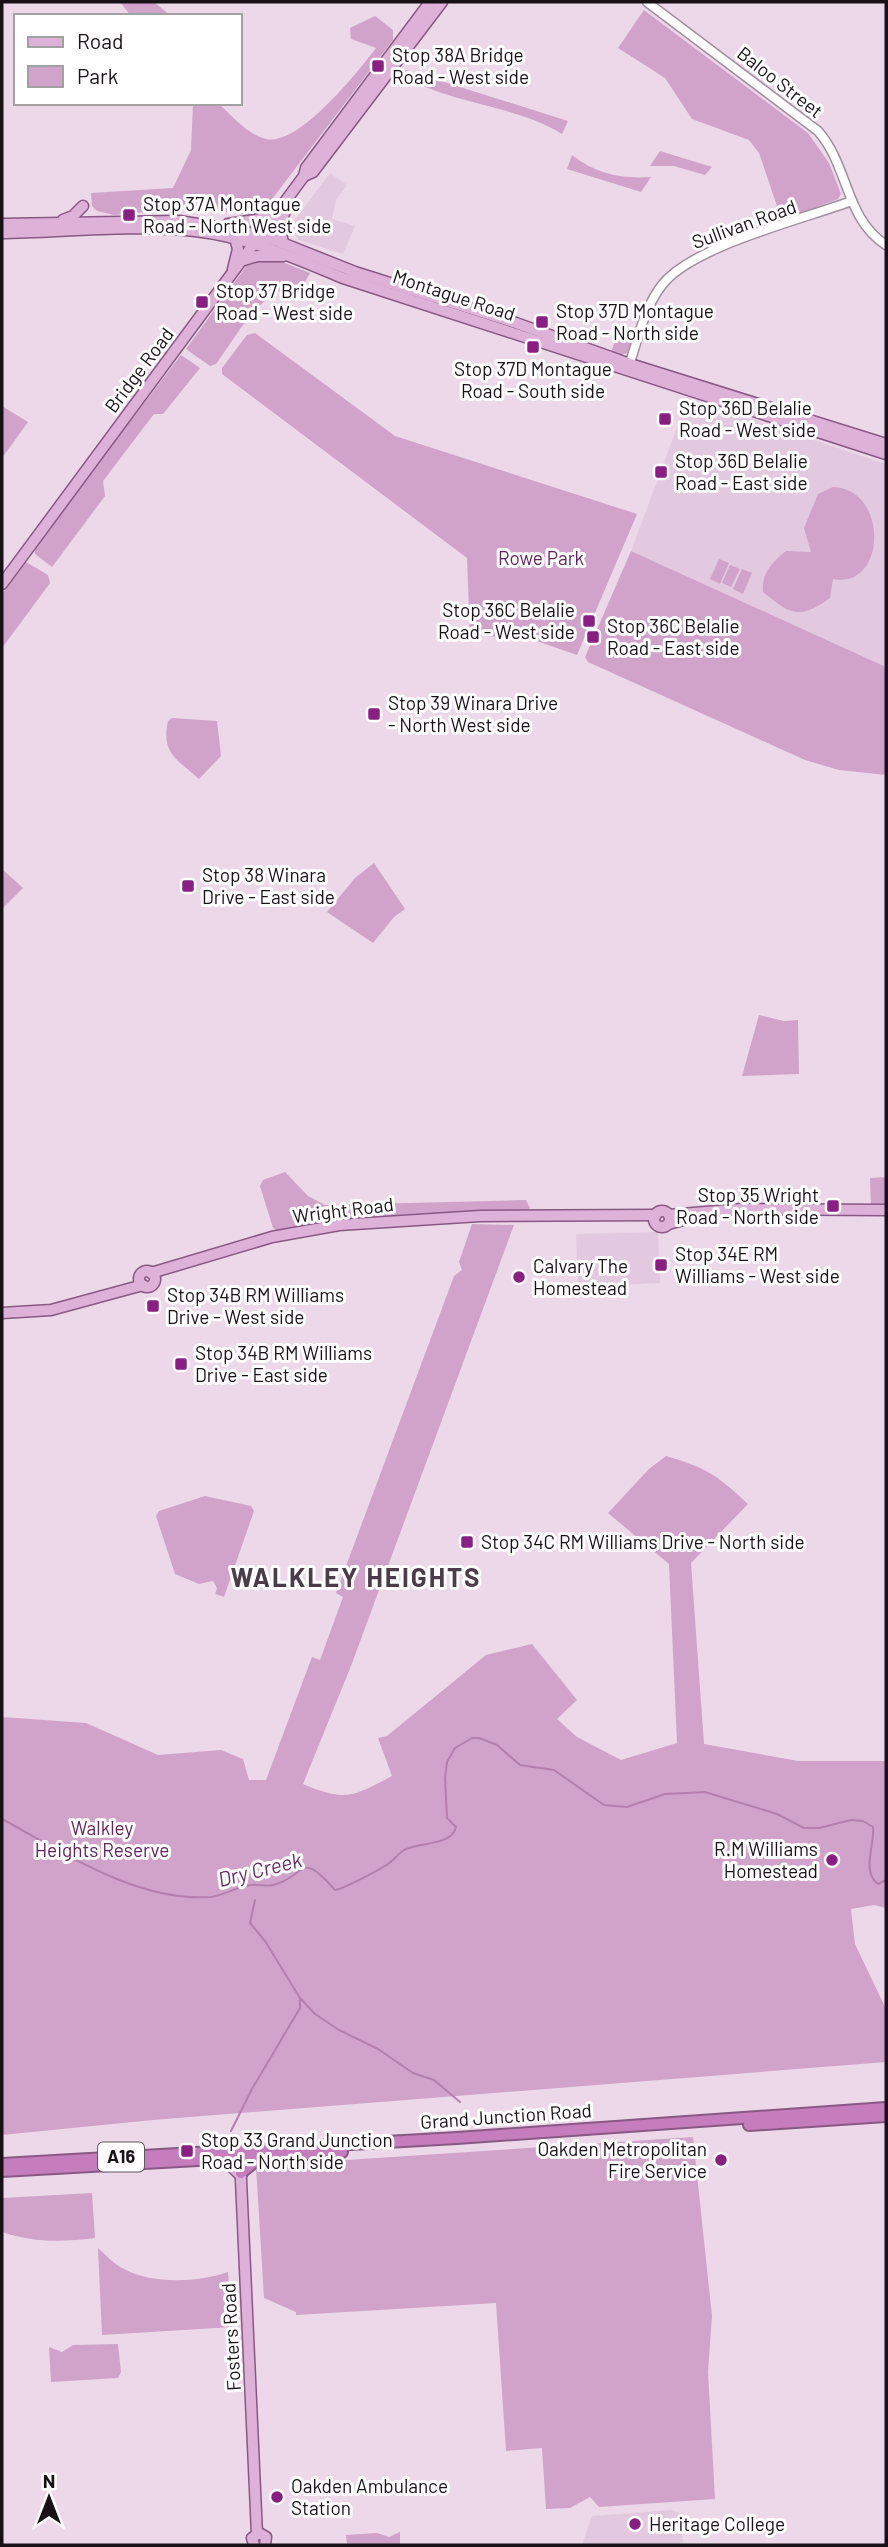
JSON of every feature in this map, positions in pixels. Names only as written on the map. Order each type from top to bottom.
[{"type":"highway","name":"Grand Junction Road","points":[[2,2171],[215,2160],[240,2155],[260,2157],[886,2108]]},
{"type":"highway","name":"Grand Junction Road","points":[[2,2164],[240,2155],[689,2125],[886,2116]]},
{"type":"highway","points":[[241,2174],[260,2157]]},
{"type":"main road","name":"Bridge Road","points":[[388,67],[430,2]]},
{"type":"main road","name":"Bridge Road","points":[[2,584],[243,261],[304,176],[306,168],[442,2]]},
{"type":"main road","points":[[283,243],[280,228],[289,197]]},
{"type":"main road","points":[[53,223],[73,216],[83,206]]},
{"type":"main road","points":[[210,225],[258,222],[274,217]]},
{"type":"main road","name":"Montague Road","points":[[2,233],[179,221],[210,225],[258,240],[343,278],[886,444]]},
{"type":"main road","name":"Montague Road","points":[[2,224],[53,223],[85,227],[180,230],[283,243],[355,272],[516,323],[629,367],[886,454]]},
{"type":"main road","points":[[229,280],[238,250],[235,238]]},
{"type":"main road","points":[[243,261],[261,256],[292,256]]},
{"type":"main road","points":[[820,1208],[854,1215],[886,1215]]},
{"type":"main road","points":[[670,1235],[678,1225],[746,1210]]},
{"type":"main road","points":[[668,1219],[746,1210],[886,1210]]},
{"type":"main road","points":[[668,1219],[716,1216]]},
{"type":"main road","name":"Wright Road","points":[[2,1313],[44,1310],[96,1292],[141,1282],[150,1286],[153,1276],[223,1252],[272,1237],[330,1226],[470,1218],[561,1222],[656,1219],[661,1227],[668,1219]]},
{"type":"main road","name":"Fosters Road","points":[[240,2155],[259,2534]]},
{"type":"main road","points":[[215,2160],[230,2165],[241,2174]]},
{"type":"main road","points":[[254,2545],[252,2539],[259,2534],[267,2540],[265,2545]]},
{"type":"street","name":"Baloo Street","points":[[647,2],[814,127],[833,151],[864,228],[886,245]]},
{"type":"street","name":"Sullivan Road","points":[[629,367],[654,297],[668,278],[684,264],[852,201]]},
{"type":"shaded area","points":[[330,173],[347,185],[336,200],[332,219],[355,226],[343,254],[299,240],[292,230],[294,221]]},
{"type":"shaded area","points":[[688,398],[886,464],[886,667],[631,551]]},
{"type":"shaded area","points":[[658,1232],[660,1283],[578,1287],[576,1234]]},
{"type":"shaded area","name":"Heritage College","points":[[673,2510],[681,2514],[683,2545],[582,2545],[592,2516]]},
{"type":"green space","points":[[120,2],[154,2],[169,14],[129,14]]},
{"type":"green space","points":[[644,10],[808,133],[829,163],[841,194],[838,199],[785,219],[780,215],[759,153],[749,140],[692,119],[665,78],[618,48]]},
{"type":"green space","points":[[375,16],[393,30],[393,40],[260,215],[179,209],[114,215],[97,211],[92,206],[91,193],[173,188],[191,150],[193,105],[220,105],[246,129],[266,139],[279,138],[294,132],[326,106],[376,48],[351,39],[350,28]]},
{"type":"green space","points":[[406,70],[568,121],[562,134],[524,116],[421,85],[402,75]]},
{"type":"green space","points":[[660,151],[712,167],[705,175],[674,166],[650,166]]},
{"type":"green space","points":[[572,155],[590,167],[609,174],[651,177],[641,192],[567,169]]},
{"type":"green space","points":[[265,260],[280,261],[310,273],[305,282],[275,293],[263,302],[216,364],[210,366],[186,349],[247,265]]},
{"type":"green space","name":"Rowe Park","points":[[255,333],[395,436],[637,514],[577,655],[525,637],[470,636],[467,558],[222,374],[222,368],[247,335]]},
{"type":"green space","points":[[633,338],[627,353],[619,356],[611,352],[616,339],[623,341]]},
{"type":"green space","points":[[181,355],[200,368],[163,414],[154,414],[103,481],[105,496],[52,567],[35,554],[34,547]]},
{"type":"green space","points":[[2,406],[28,422],[2,458]]},
{"type":"green space","points":[[833,487],[851,492],[864,503],[872,519],[872,555],[864,569],[851,578],[833,579],[830,598],[803,612],[788,610],[763,592],[766,574],[786,551],[811,552],[804,528],[818,494]]},
{"type":"green space","points":[[631,551],[886,667],[886,775],[839,770],[805,760],[588,662],[585,657]]},
{"type":"green space","points":[[719,559],[729,563],[720,584],[710,579]]},
{"type":"green space","points":[[26,562],[48,575],[50,583],[2,648],[2,594]]},
{"type":"green space","points":[[730,565],[740,569],[731,587],[722,583]]},
{"type":"green space","points":[[742,569],[752,573],[743,594],[733,589]]},
{"type":"green space","points":[[172,718],[217,721],[221,756],[199,779],[178,761],[169,749],[166,732],[168,721]]},
{"type":"green space","points":[[374,863],[405,909],[394,917],[373,943],[327,912],[355,878]]},
{"type":"green space","points":[[2,869],[23,888],[3,908],[2,908]]},
{"type":"green space","points":[[759,1015],[784,1021],[798,1020],[799,1074],[742,1076]]},
{"type":"green space","points":[[285,1172],[308,1196],[325,1205],[526,1200],[530,1208],[525,1213],[357,1218],[278,1231],[273,1228],[260,1186],[263,1180]]},
{"type":"green space","points":[[886,1177],[886,1205],[871,1206],[870,1178]]},
{"type":"green space","name":"Walkley Heights Reserve","points":[[472,1224],[514,1225],[351,1666],[303,1784],[329,1793],[349,1795],[392,1776],[378,1738],[387,1736],[486,1655],[532,1644],[577,1700],[557,1719],[577,1737],[621,1760],[677,1743],[669,1564],[608,1513],[649,1469],[666,1456],[692,1464],[719,1479],[748,1504],[691,1563],[704,1744],[798,1761],[886,1761],[886,1908],[874,1905],[851,1909],[855,1944],[886,2009],[886,2062],[153,2120],[2,2135],[2,1717],[86,1723],[158,1755],[221,1750],[243,1759],[249,1780],[266,1780],[312,1657],[320,1660],[343,1597],[336,1593],[454,1276],[462,1270],[459,1262]]},
{"type":"green space","points":[[205,1496],[251,1506],[254,1511],[224,1597],[215,1594],[217,1588],[213,1581],[199,1584],[175,1574],[156,1516],[159,1511]]},
{"type":"green space","points":[[693,2137],[712,2316],[708,2372],[715,2499],[599,2507],[590,2497],[570,2508],[546,2509],[542,2448],[506,2451],[496,2303],[296,2315],[296,2312],[264,2298],[256,2166]]},
{"type":"green space","points":[[92,2193],[95,2238],[48,2241],[2,2232],[2,2198]]},
{"type":"green space","points":[[98,2248],[121,2267],[149,2278],[190,2280],[228,2272],[232,2327],[102,2335]]},
{"type":"green space","points":[[118,2344],[121,2372],[118,2378],[51,2382],[49,2347],[62,2352],[73,2345]]},
{"type":"green space","points":[[400,2532],[400,2545],[347,2545],[346,2535],[377,2533],[389,2537]]},
{"type":"waterway","name":"Dry Creek","points":[[2,1819],[102,1873],[156,1892],[211,1897],[247,1886],[273,1885],[308,1868],[323,1877],[335,1890],[384,1867],[410,1847],[442,1841],[453,1833],[456,1827],[447,1818],[447,1762],[455,1748],[472,1738],[479,1738],[497,1745],[520,1765],[554,1770],[604,1805],[627,1807],[665,1794],[705,1792],[777,1814],[804,1828],[819,1828],[851,1820],[863,1821],[873,1827],[870,1872],[878,1884],[886,1880]]},
{"type":"waterway","points":[[231,2131],[252,2089],[300,2008],[300,1998],[265,1941],[250,1923],[255,1900]]},
{"type":"waterway","points":[[301,1999],[315,2014],[339,2030],[378,2049],[413,2073],[434,2080],[460,2102]]},
{"type":"place","name":"Stop 38A Bridge Road - West side","points":[[378,66]]},
{"type":"place","name":"Stop 37A Montague Road - North West side","points":[[129,215]]},
{"type":"place","name":"Stop 37 Bridge Road - West side","points":[[202,302]]},
{"type":"place","name":"Stop 37D Montague Road - North side","points":[[542,322]]},
{"type":"place","name":"Stop 37D Montague Road - South side","points":[[533,347]]},
{"type":"place","name":"Stop 36D Belalie Road - West side","points":[[665,419]]},
{"type":"place","name":"Stop 36D Belalie Road - East side","points":[[661,472]]},
{"type":"place","name":"Stop 36C Belalie Road - West side","points":[[589,621]]},
{"type":"place","name":"Stop 36C Belalie Road - East side","points":[[593,637]]},
{"type":"place","name":"Stop 39 Winara Drive - North West side","points":[[374,714]]},
{"type":"place","name":"Stop 38 Winara Drive - East side","points":[[188,886]]},
{"type":"place","name":"Stop 35 Wright Road - North side","points":[[833,1206]]},
{"type":"place","name":"Stop 34E RM Williams - West side","points":[[661,1265]]},
{"type":"place","name":"Calvary The Homestead","points":[[519,1277]]},
{"type":"place","name":"Stop 34B RM Williams Drive - West side","points":[[153,1306]]},
{"type":"place","name":"Stop 34B RM Williams Drive - East side","points":[[181,1364]]},
{"type":"place","name":"Stop 34C RM Williams Drive - North side","points":[[467,1542]]},
{"type":"place","name":"R.M Williams Homestead","points":[[832,1860]]},
{"type":"place","name":"Stop 33 Grand Junction Road - North side","points":[[187,2151]]},
{"type":"place","name":"Oakden Metropolitan Fire Service","points":[[721,2160]]},
{"type":"place","name":"Oakden Ambulance Station","points":[[277,2497]]},
{"type":"place","name":"Heritage College","points":[[635,2524]]},
{"type":"district","name":"WALKLEY HEIGHTS","points":[[356,1578]]}]
